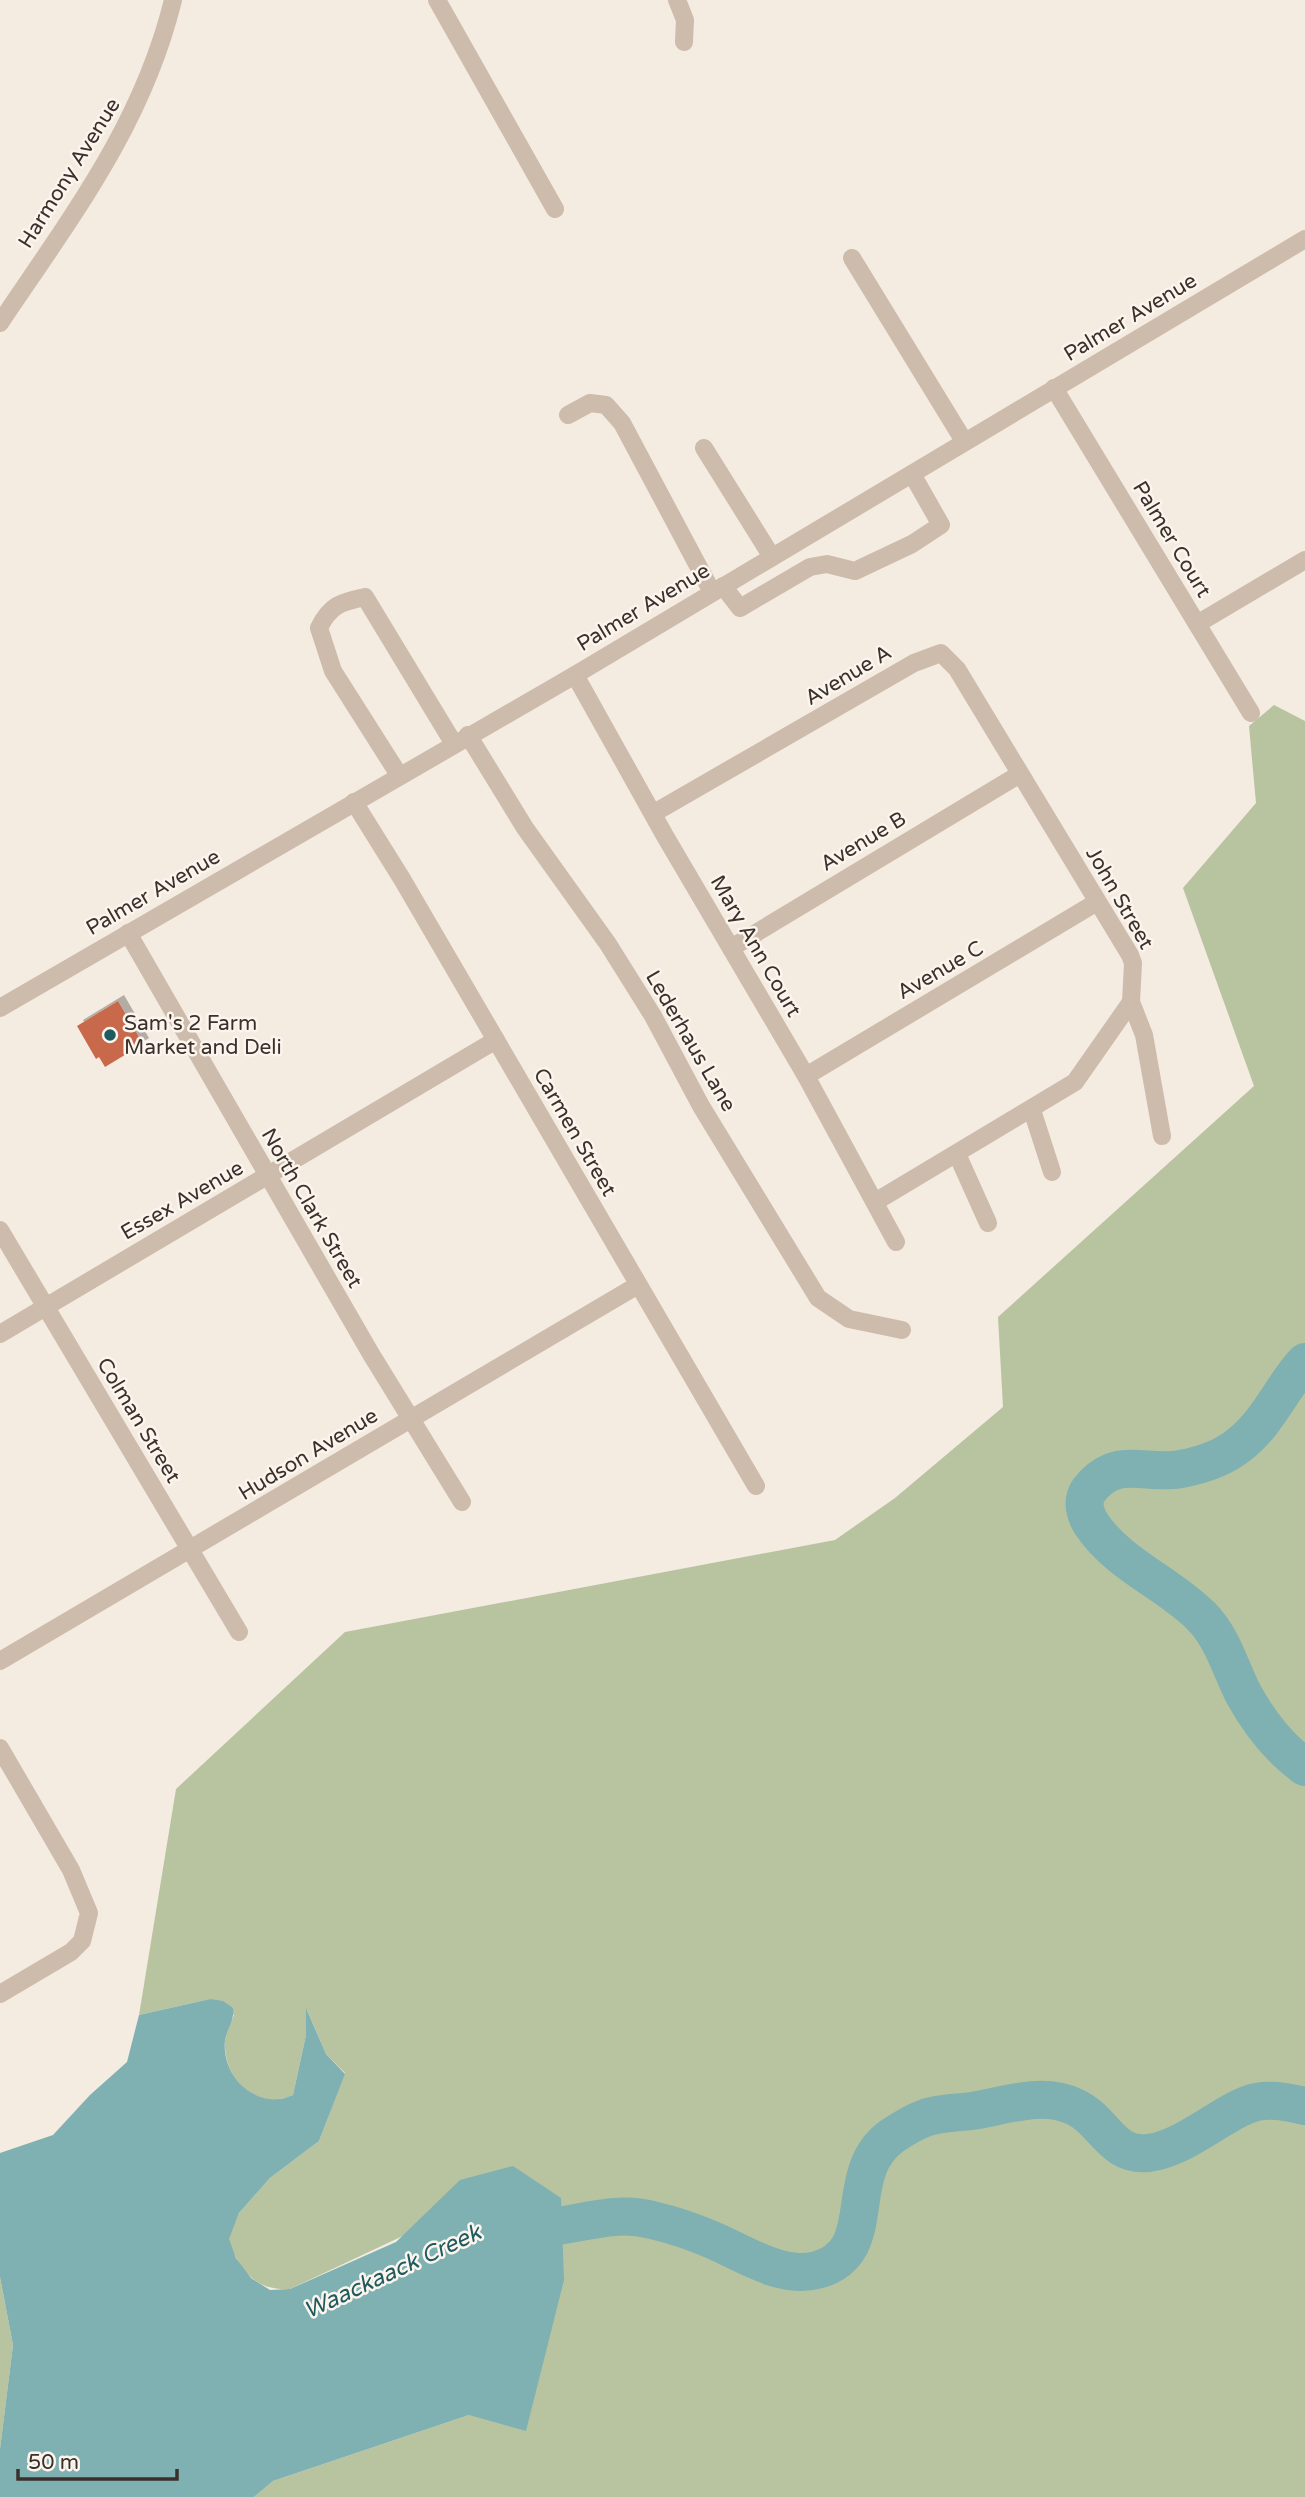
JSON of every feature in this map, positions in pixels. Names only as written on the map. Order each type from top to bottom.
[{"type":"street","name":"Harmony Avenue","points":[[0,323],[100,174],[124,132],[144,93],[164,37],[173,0]]},
{"type":"street","points":[[437,0],[555,209]]},
{"type":"street","points":[[677,0],[685,20],[684,42]]},
{"type":"street","name":"Palmer Avenue","points":[[0,1008],[575,675],[1305,239]]},
{"type":"street","points":[[852,258],[964,441]]},
{"type":"street","name":"Palmer Court","points":[[1054,388],[1251,713]]},
{"type":"street","points":[[568,415],[590,403],[606,405],[622,423],[718,589],[740,608],[810,567],[827,564],[855,571],[912,544],[941,525],[912,474]]},
{"type":"street","points":[[704,448],[772,557]]},
{"type":"street","points":[[794,543],[810,567]]},
{"type":"street","points":[[1197,624],[1305,560]]},
{"type":"street","name":"Lederhaus Lane","points":[[399,775],[333,671],[319,628],[327,611],[346,601],[365,597],[461,739],[564,878],[631,980],[701,1106],[818,1298],[849,1319],[902,1330]]},
{"type":"street","name":"Avenue A","points":[[654,813],[914,663],[941,653],[957,669],[1020,774]]},
{"type":"street","name":"Mary Ann Court","points":[[575,675],[806,1076],[896,1242]]},
{"type":"street","name":"John Street","points":[[1020,774],[1133,963],[1131,1002],[1144,1035],[1163,1136]]},
{"type":"street","name":"Avenue B","points":[[731,948],[1020,774]]},
{"type":"street","name":"Carmen Street","points":[[354,802],[496,1040],[755,1486]]},
{"type":"street","name":"Avenue C","points":[[806,1076],[1097,902]]},
{"type":"street","name":"North Clark Street","points":[[128,933],[268,1177],[462,1502]]},
{"type":"street","points":[[875,1202],[1075,1082],[1131,1002]]},
{"type":"street","name":"Essex Avenue","points":[[0,1334],[496,1040]]},
{"type":"street","points":[[1032,1110],[1052,1172]]},
{"type":"street","points":[[957,1154],[988,1223]]},
{"type":"street","name":"Colman Street","points":[[0,1230],[239,1632]]},
{"type":"street","name":"Hudson Avenue","points":[[0,1661],[638,1285]]},
{"type":"street","points":[[0,1748],[71,1870],[89,1913],[82,1941],[63,1958],[0,1994]]},
{"type":"green space","points":[[1274,705],[1305,721],[1305,2497],[254,2497],[273,2481],[469,2415],[407,2234],[290,2289],[277,2289],[258,2282],[243,2269],[233,2250],[228,2239],[239,2213],[270,2178],[319,2141],[345,2073],[326,2054],[307,2010],[306,2035],[293,2095],[280,2099],[255,2095],[236,2079],[226,2055],[225,2041],[234,2015],[210,1999],[139,2015],[176,1789],[345,1632],[835,1540],[895,1498],[1003,1407],[998,1317],[1254,1086],[1183,888],[1256,803],[1249,726]]},
{"type":"green space","points":[[0,2277],[13,2345],[0,2449]]},
{"type":"water","points":[[210,1999],[223,2001],[233,2008],[233,2017],[225,2040],[225,2054],[236,2078],[244,2088],[255,2095],[280,2099],[293,2095],[306,2035],[306,2008],[326,2054],[345,2074],[319,2141],[270,2178],[239,2213],[229,2239],[236,2258],[251,2278],[270,2290],[290,2289],[396,2242],[460,2180],[513,2166],[561,2198],[564,2280],[526,2431],[469,2415],[273,2481],[254,2497],[0,2497],[0,2449],[13,2345],[0,2277],[0,2153],[53,2135],[90,2095],[127,2062],[139,2015]]},
{"type":"building","name":"Sam's 2 Farm Market and Deli","points":[[118,1001],[143,1044],[105,1067],[99,1057],[96,1059],[77,1026]]},
{"type":"waterway","name":"Waackaack Creek","points":[[1305,1362],[1258,1426],[1233,1450],[1212,1460],[1181,1469],[1121,1469],[1100,1479],[1089,1490],[1085,1503],[1090,1521],[1115,1551],[1188,1604],[1209,1625],[1256,1715],[1279,1743],[1305,1767]]},
{"type":"waterway","name":"Waackaack Creek","points":[[511,2226],[542,2228],[610,2217],[638,2217],[693,2232],[766,2265],[804,2272],[817,2270],[837,2261],[849,2247],[856,2230],[867,2170],[876,2152],[892,2136],[925,2118],[1024,2101],[1050,2100],[1062,2102],[1085,2113],[1116,2144],[1125,2149],[1135,2153],[1148,2153],[1179,2143],[1237,2109],[1251,2104],[1273,2101],[1305,2106]]},
{"type":"place","name":"Sam's 2 Farm Market and Deli","points":[[110,1035]]}]
